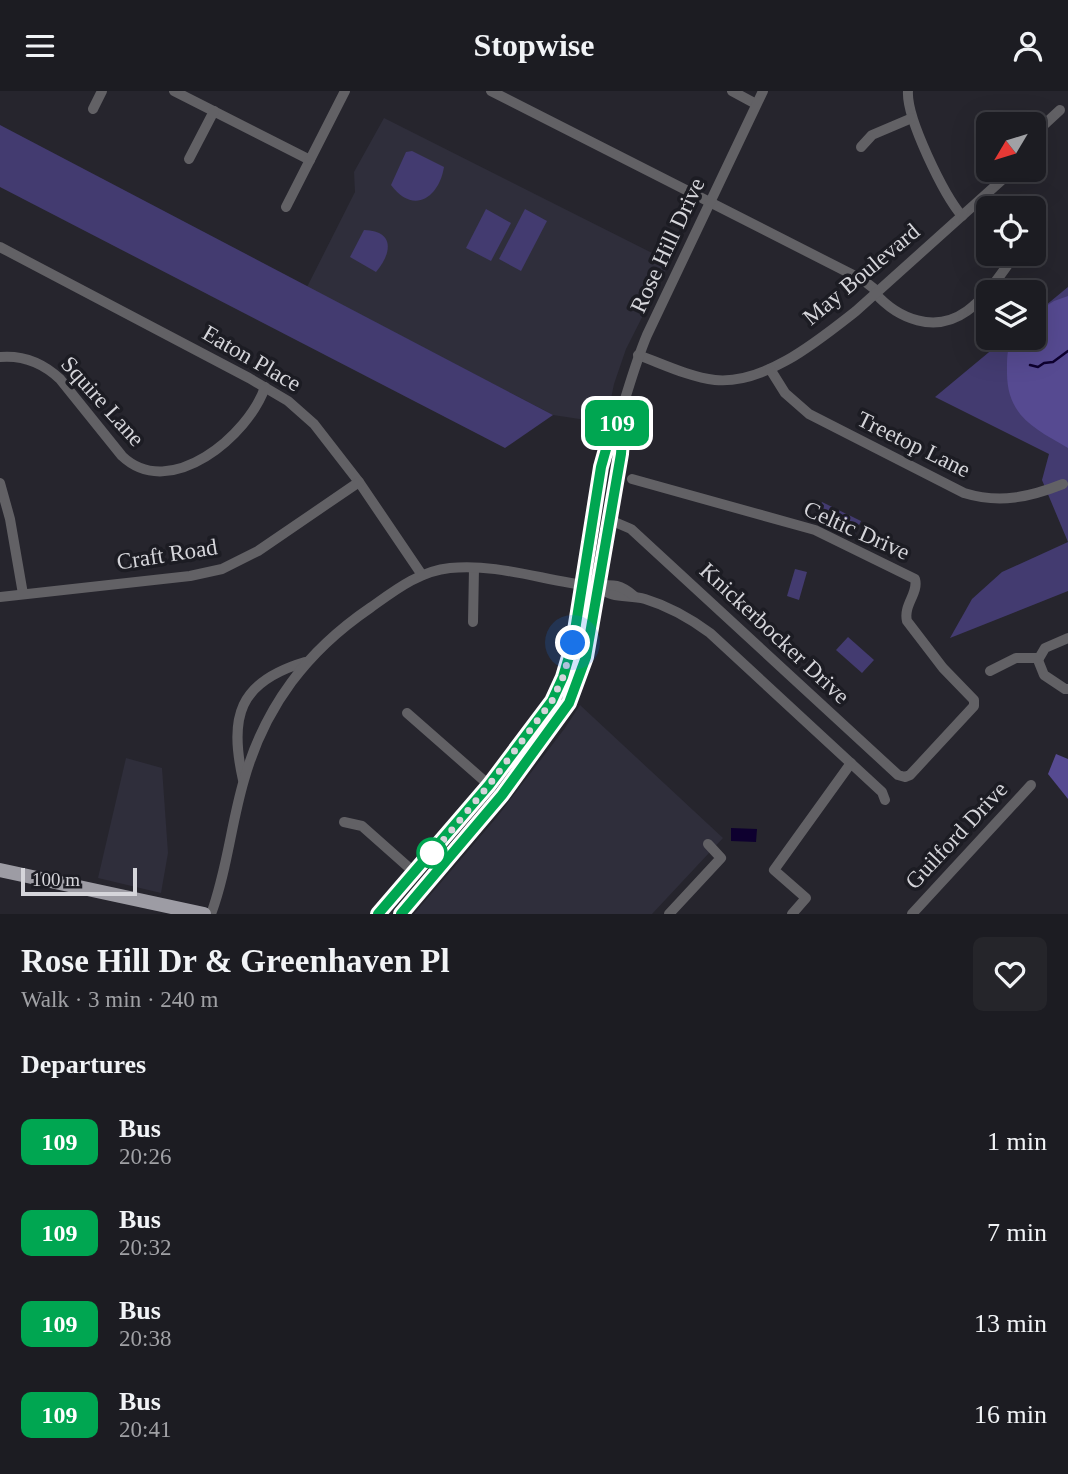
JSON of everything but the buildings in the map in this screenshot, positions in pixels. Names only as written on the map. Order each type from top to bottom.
[{"type":"main road","points":[[0,870],[204,914]]},
{"type":"street","points":[[93,109],[102,91]]},
{"type":"street","points":[[174,91],[310,160]]},
{"type":"street","points":[[286,207],[345,91]]},
{"type":"street","points":[[491,91],[863,280],[893,311],[914,320],[932,323],[966,312],[1007,266]]},
{"type":"street","points":[[732,91],[756,104]]},
{"type":"street","name":"Rose Hill Drive","points":[[401,914],[494,804],[564,713],[586,657],[601,467],[608,442],[618,421],[638,355],[762,91]]},
{"type":"street","points":[[908,91],[912,118],[950,201],[962,216]]},
{"type":"street","points":[[1046,123],[1060,110]]},
{"type":"street","points":[[189,159],[214,111]]},
{"type":"street","points":[[861,147],[872,135],[912,118]]},
{"type":"street","name":"May Boulevard","points":[[638,355],[715,380],[746,379],[770,369],[833,329],[1000,182]]},
{"type":"street","name":"Eaton Place","points":[[0,247],[288,401],[314,424],[359,482],[422,575]]},
{"type":"street","name":"Squire Lane","points":[[0,356],[26,359],[48,369],[60,379],[122,456],[151,472],[167,472],[188,466],[230,437],[250,415],[265,387]]},
{"type":"street","name":"Treetop Lane","points":[[770,369],[785,393],[809,414],[964,493],[984,498],[1014,499],[1063,484]]},
{"type":"street","name":"Rose Hill Drive","points":[[378,914],[489,785],[558,689],[610,520],[621,454],[622,440],[618,421]]},
{"type":"street","name":"Celtic Drive","points":[[632,479],[815,530],[915,579],[916,586],[905,614],[907,621],[943,668],[974,700],[974,706],[909,775]]},
{"type":"street","name":"Craft Road","points":[[0,597],[190,576],[222,569],[258,551],[359,482]]},
{"type":"street","points":[[0,483],[12,529],[23,594]]},
{"type":"street","name":"Knickerbocker Drive","points":[[610,520],[631,529],[898,775],[909,775]]},
{"type":"street","points":[[211,914],[243,782],[271,713],[305,662],[354,619],[422,575],[448,568],[474,568],[590,586],[606,594],[634,596],[681,615],[710,633],[882,792],[886,800]]},
{"type":"street","points":[[473,622],[474,568]]},
{"type":"street","points":[[1068,638],[1045,648],[1039,659],[1044,675],[1068,689]]},
{"type":"street","points":[[990,671],[1016,658],[1039,659]]},
{"type":"street","points":[[243,782],[236,739],[239,718],[245,704],[263,681],[280,671],[305,662]]},
{"type":"street","points":[[407,713],[489,785]]},
{"type":"street","points":[[792,914],[806,898],[774,870],[851,763]]},
{"type":"street","name":"Guilford Drive","points":[[917,912],[1031,785]]},
{"type":"street","points":[[344,822],[362,826],[415,873]]},
{"type":"street","points":[[669,914],[721,857],[708,844]]},
{"type":"shaded area","points":[[384,118],[670,262],[626,349],[614,384],[606,423],[553,415],[307,287],[355,192],[354,172]]},
{"type":"shaded area","points":[[0,125],[553,415],[505,448],[0,187]]},
{"type":"shaded area","points":[[412,151],[444,167],[437,187],[424,199],[416,201],[399,194],[391,185],[406,152]]},
{"type":"shaded area","points":[[486,209],[511,223],[491,261],[466,248]]},
{"type":"shaded area","points":[[525,209],[547,221],[521,271],[499,259]]},
{"type":"shaded area","points":[[364,230],[381,234],[388,244],[385,258],[376,272],[350,257]]},
{"type":"shaded area","points":[[1068,287],[1068,542],[1042,480],[1049,454],[935,397],[992,350],[1046,350],[1046,305]]},
{"type":"shaded area","points":[[1068,296],[1068,448],[1024,419],[1011,399],[1008,386],[1008,350],[1046,350],[1046,306]]},
{"type":"shaded area","points":[[822,502],[861,521],[855,534],[816,515]]},
{"type":"shaded area","points":[[1068,542],[1068,591],[950,638],[972,599],[1002,572]]},
{"type":"shaded area","points":[[795,569],[807,572],[799,600],[787,596]]},
{"type":"shaded area","points":[[848,637],[874,660],[862,673],[836,650]]},
{"type":"shaded area","points":[[580,705],[723,838],[652,914],[414,914],[497,817]]},
{"type":"shaded area","points":[[1056,754],[1068,759],[1068,799],[1048,774]]},
{"type":"shaded area","points":[[126,758],[162,768],[168,853],[161,893],[98,878]]},
{"type":"shaded area","points":[[731,828],[757,829],[756,842],[731,841]]},
{"type":"waterway","points":[[1030,365],[1038,367],[1053,362],[1068,351]]},
{"type":"bus line","name":"109","points":[[378,914],[489,785],[552,701],[558,689],[573,643],[601,467],[608,442],[618,421],[622,440],[621,454],[589,647],[569,703],[502,795],[401,914]]},
{"type":"route","points":[[432,853],[426,861],[489,785],[552,701],[563,677],[573,643]]}]
